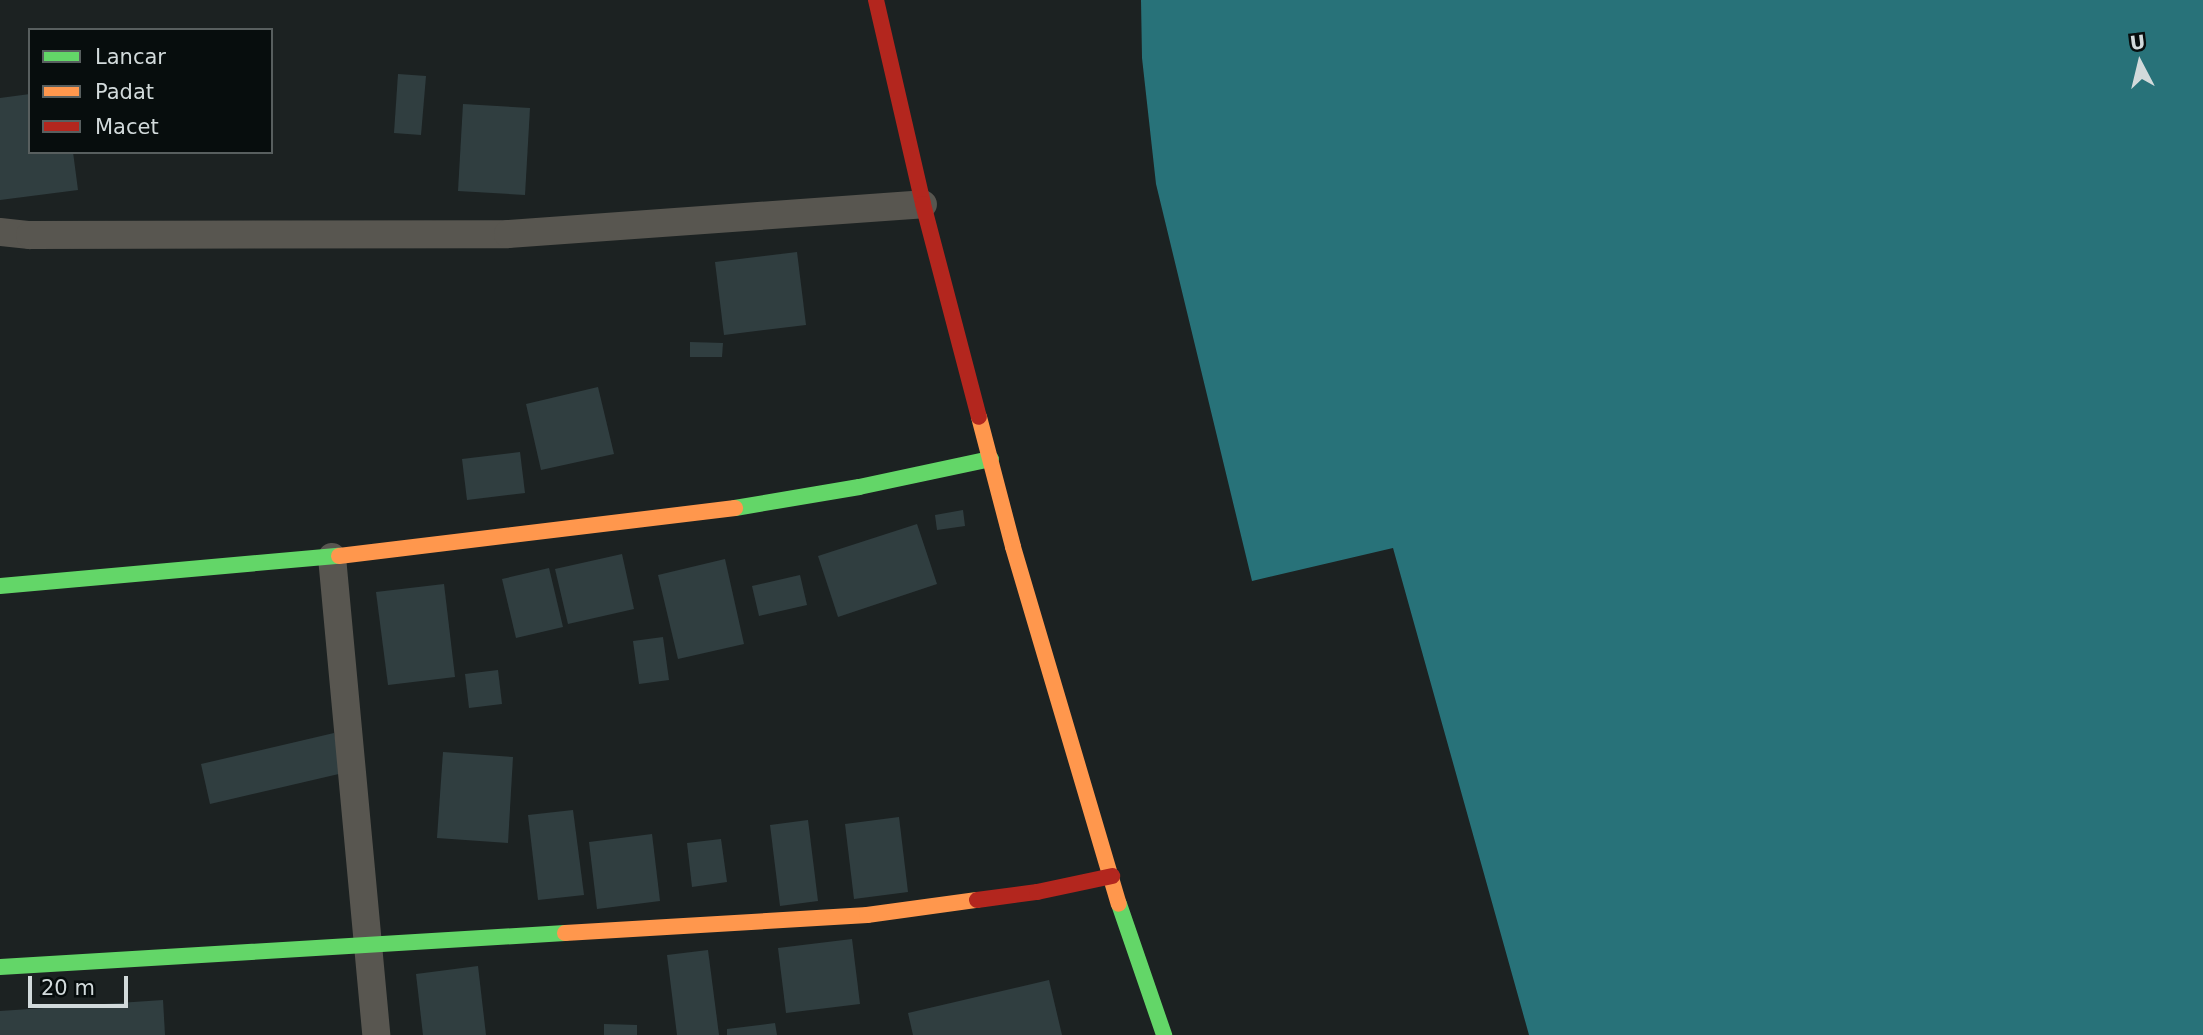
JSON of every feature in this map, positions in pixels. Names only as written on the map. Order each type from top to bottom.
[{"type":"main road","points":[[876,0],[923,204],[1013,547],[1087,802],[1138,966],[1164,1035]]},
{"type":"main road","points":[[0,586],[332,557],[692,515],[859,487],[991,459]]},
{"type":"main road","points":[[0,967],[867,915],[1037,892],[1112,876]]},
{"type":"street","points":[[0,232],[30,235],[508,234],[923,204]]},
{"type":"street","points":[[332,557],[376,1035]]},
{"type":"water","points":[[1141,0],[2203,0],[2203,1035],[1529,1035],[1393,548],[1252,581],[1156,184],[1142,58]]},
{"type":"building","points":[[398,74],[426,76],[421,135],[394,133]]},
{"type":"building","points":[[28,94],[28,154],[73,154],[78,190],[0,200],[0,98]]},
{"type":"building","points":[[463,104],[530,108],[525,195],[458,191]]},
{"type":"building","points":[[797,252],[806,325],[724,335],[715,262]]},
{"type":"building","points":[[690,342],[723,343],[722,357],[690,357]]},
{"type":"building","points":[[598,387],[614,454],[541,470],[526,404]]},
{"type":"building","points":[[520,452],[525,493],[467,500],[462,459]]},
{"type":"building","points":[[963,510],[965,526],[937,530],[935,515]]},
{"type":"building","points":[[917,524],[937,584],[838,617],[818,556]]},
{"type":"building","points":[[622,554],[634,609],[568,624],[555,569]]},
{"type":"building","points":[[725,559],[744,644],[678,659],[658,575]]},
{"type":"building","points":[[549,568],[563,627],[516,638],[502,579]]},
{"type":"building","points":[[800,575],[807,605],[759,616],[752,586]]},
{"type":"building","points":[[444,584],[455,677],[388,685],[376,592]]},
{"type":"building","points":[[663,637],[669,680],[639,684],[633,641]]},
{"type":"building","points":[[498,670],[502,704],[469,708],[465,674]]},
{"type":"building","points":[[334,733],[343,773],[210,804],[201,764]]},
{"type":"building","points":[[443,752],[513,757],[508,843],[437,838]]},
{"type":"building","points":[[573,810],[584,895],[538,900],[528,815]]},
{"type":"building","points":[[899,817],[908,892],[854,899],[845,824]]},
{"type":"building","points":[[808,820],[818,901],[780,906],[770,825]]},
{"type":"building","points":[[652,834],[660,901],[597,909],[589,842]]},
{"type":"building","points":[[721,839],[727,882],[692,887],[687,843]]},
{"type":"building","points":[[852,939],[860,1004],[786,1013],[778,948]]},
{"type":"building","points":[[708,950],[719,1035],[677,1035],[667,955]]},
{"type":"building","points":[[478,966],[486,1035],[423,1035],[416,974]]},
{"type":"building","points":[[1049,980],[1062,1035],[913,1035],[908,1013]]},
{"type":"building","points":[[163,1000],[165,1035],[0,1035],[0,1011]]},
{"type":"building","points":[[775,1023],[777,1035],[727,1035],[727,1029]]},
{"type":"building","points":[[604,1024],[637,1025],[637,1035],[604,1035]]},
{"type":"traffic: fast","points":[[735,508],[859,487],[991,459]]},
{"type":"traffic: fast","points":[[0,586],[339,556]]},
{"type":"traffic: fast","points":[[1119,904],[1164,1035]]},
{"type":"traffic: fast","points":[[0,967],[565,933]]},
{"type":"traffic: slow","points":[[979,417],[1013,547],[1119,904]]},
{"type":"traffic: slow","points":[[339,556],[735,508]]},
{"type":"traffic: slow","points":[[565,933],[867,915],[977,900]]},
{"type":"traffic: jam","points":[[876,0],[923,204],[979,417]]},
{"type":"traffic: jam","points":[[977,900],[1037,892],[1112,876]]}]
